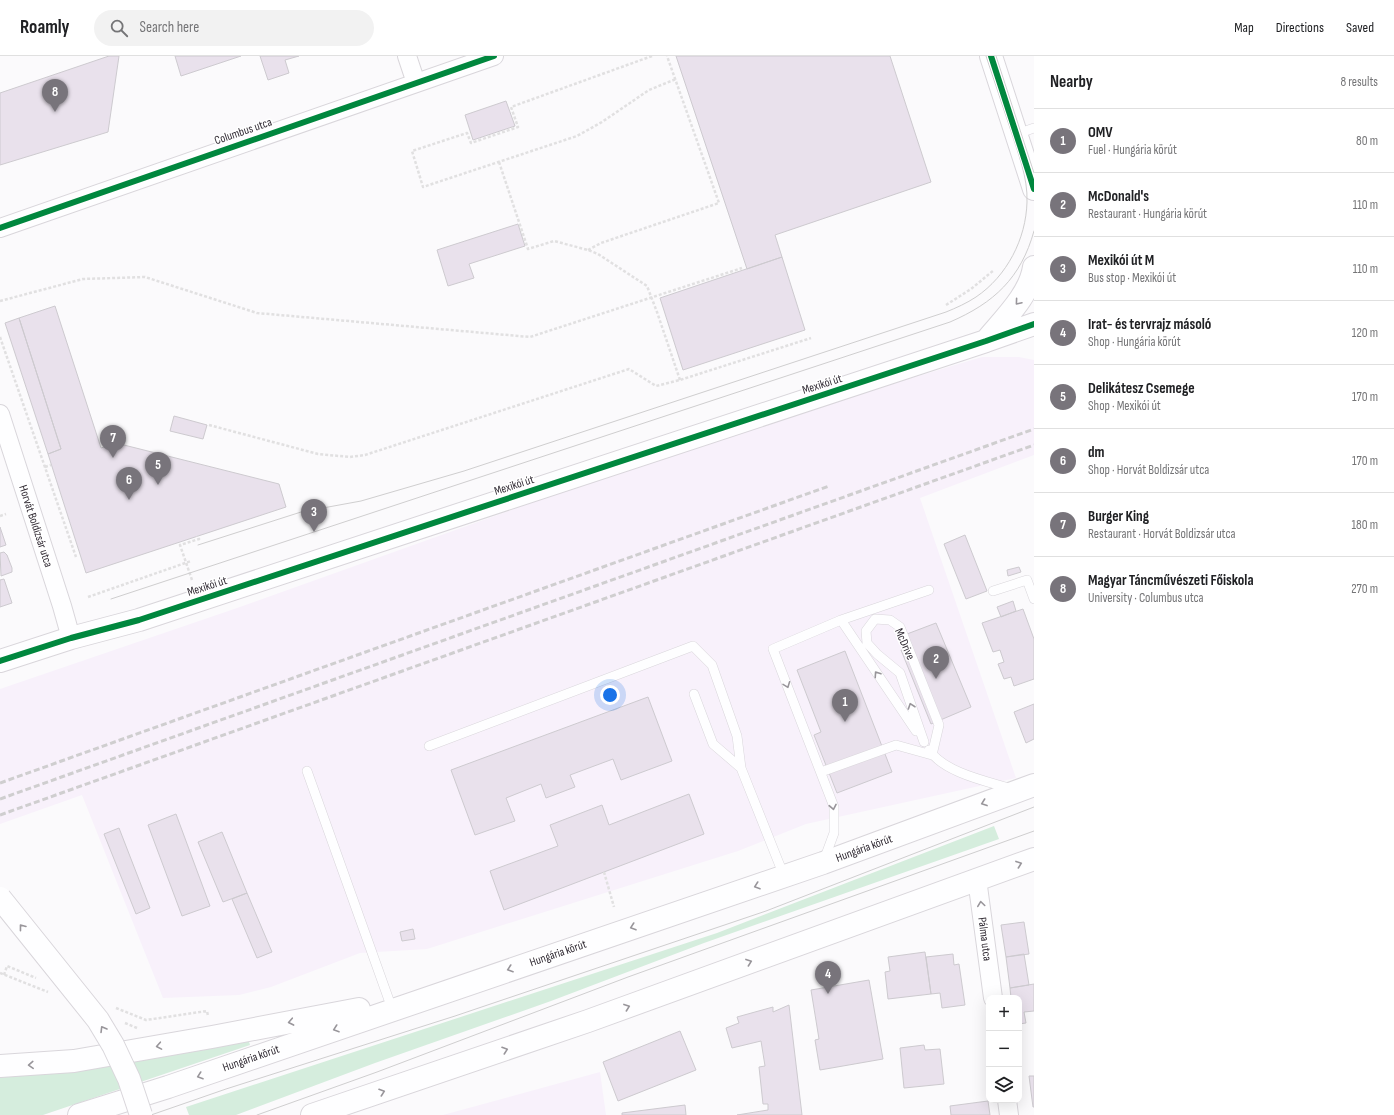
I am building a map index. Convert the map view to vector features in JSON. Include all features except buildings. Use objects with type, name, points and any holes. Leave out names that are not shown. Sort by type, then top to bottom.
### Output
[{"type":"main road","points":[[991,56],[1025,131],[1034,190]]},
{"type":"main road","points":[[986,341],[1026,292],[1034,267]]},
{"type":"main road","name":"Mexikói út","points":[[0,661],[71,638],[139,620],[1034,324]]},
{"type":"main road","name":"Hungária körút","points":[[79,1115],[168,1087],[823,863],[1027,788]]},
{"type":"main road","points":[[333,1111],[588,1021],[1034,859]]},
{"type":"main road","points":[[0,898],[40,950],[98,1020],[113,1045],[129,1079],[141,1115]]},
{"type":"main road","points":[[1,1066],[74,1061],[212,1037],[439,994]]},
{"type":"street","points":[[408,56],[416,83]]},
{"type":"street","name":"Columbus utca","points":[[0,228],[494,56]]},
{"type":"street","name":"Horvát Boldizsár utca","points":[[0,414],[71,638]]},
{"type":"street","name":"Pálma utca","points":[[978,879],[993,995]]},
{"type":"street","points":[[1007,1103],[1009,1115]]},
{"type":"lane","points":[[993,591],[1027,580],[1034,599]]},
{"type":"lane","points":[[823,863],[834,833],[834,807],[773,649],[841,620],[929,590]]},
{"type":"lane","name":"McDrive","points":[[924,742],[900,673],[877,654],[867,642],[866,631],[875,619],[890,620],[900,627],[939,725],[932,755]]},
{"type":"lane","points":[[841,620],[932,755]]},
{"type":"lane","points":[[429,746],[693,646],[712,665],[737,736],[741,768],[784,876]]},
{"type":"lane","points":[[694,694],[713,744],[741,768]]},
{"type":"lane","points":[[821,772],[896,745],[932,755],[953,770],[975,778],[1027,788]]},
{"type":"lane","points":[[307,771],[390,1003]]},
{"type":"path","points":[[652,56],[511,107],[518,127],[471,144],[467,133],[412,151],[423,187],[577,136],[602,122],[648,90],[676,79]]},
{"type":"path","points":[[588,250],[606,241],[718,203],[667,56]]},
{"type":"path","points":[[499,162],[528,249],[554,241],[588,250],[598,254],[647,286],[653,298],[680,380]]},
{"type":"path","points":[[0,301],[83,279],[145,277],[257,313],[530,337],[742,268]]},
{"type":"path","points":[[946,305],[972,289],[994,270]]},
{"type":"path","points":[[0,337],[76,557]]},
{"type":"path","points":[[209,425],[318,454],[350,457],[380,451],[629,370],[656,386],[680,380],[810,338]]},
{"type":"path","points":[[45,467],[51,466]]},
{"type":"path","points":[[0,516],[6,514]]},
{"type":"path","points":[[194,586],[180,545],[198,539],[197,536]]},
{"type":"path","points":[[88,596],[191,561]]},
{"type":"path","points":[[604,872],[614,907]]},
{"type":"path","points":[[0,973],[4,975]]},
{"type":"shaded area","points":[[982,357],[1019,357],[1034,360],[1034,455],[920,498],[1016,778],[806,824],[738,851],[427,949],[360,953],[271,987],[239,995],[163,998],[82,795],[0,824],[0,689],[240,607],[637,465],[811,408]]},
{"type":"shaded area","points":[[600,1072],[606,1115],[443,1115]]},
{"type":"green space","points":[[994,826],[999,839],[704,943],[551,1001],[375,1063],[236,1115],[189,1115],[186,1107],[717,933]]},
{"type":"green space","points":[[247,1035],[250,1045],[43,1115],[0,1115],[0,1074]]},
{"type":"tram line","points":[[198,545],[301,512],[361,501],[464,471],[946,312],[973,299],[997,278],[1013,256],[1023,230],[1027,202],[1026,184],[1022,166],[986,56]]},
{"type":"tram line","points":[[996,56],[1034,173]]},
{"type":"tram line","points":[[111,599],[950,322],[966,315],[980,306],[1004,287],[1022,262],[1034,231]]},
{"type":"tram line","points":[[151,1115],[226,1089],[455,1016],[766,911],[1034,807]]},
{"type":"tram line","points":[[257,1115],[377,1072],[628,977],[1034,831]]},
{"type":"railway","points":[[0,799],[1034,429]]},
{"type":"railway","points":[[0,815],[1034,445]]},
{"type":"railway","points":[[0,783],[829,486]]},
{"type":"cycle path","points":[[0,228],[494,56]]},
{"type":"cycle path","points":[[991,56],[1034,189]]},
{"type":"cycle path","points":[[0,661],[71,638],[139,620],[1034,324]]},
{"type":"place","name":"Magyar Táncművészeti Főiskola","points":[[55,112]]},
{"type":"place","name":"Burger King","points":[[113,458]]},
{"type":"place","name":"Delikátesz Csemege","points":[[158,485]]},
{"type":"place","name":"dm","points":[[129,500]]},
{"type":"place","name":"Mexikói út M","points":[[314,532]]},
{"type":"place","name":"McDonald's","points":[[936,679]]},
{"type":"place","name":"OMV","points":[[845,722]]},
{"type":"place","name":"Irat- és tervrajz másoló","points":[[828,994]]}]
